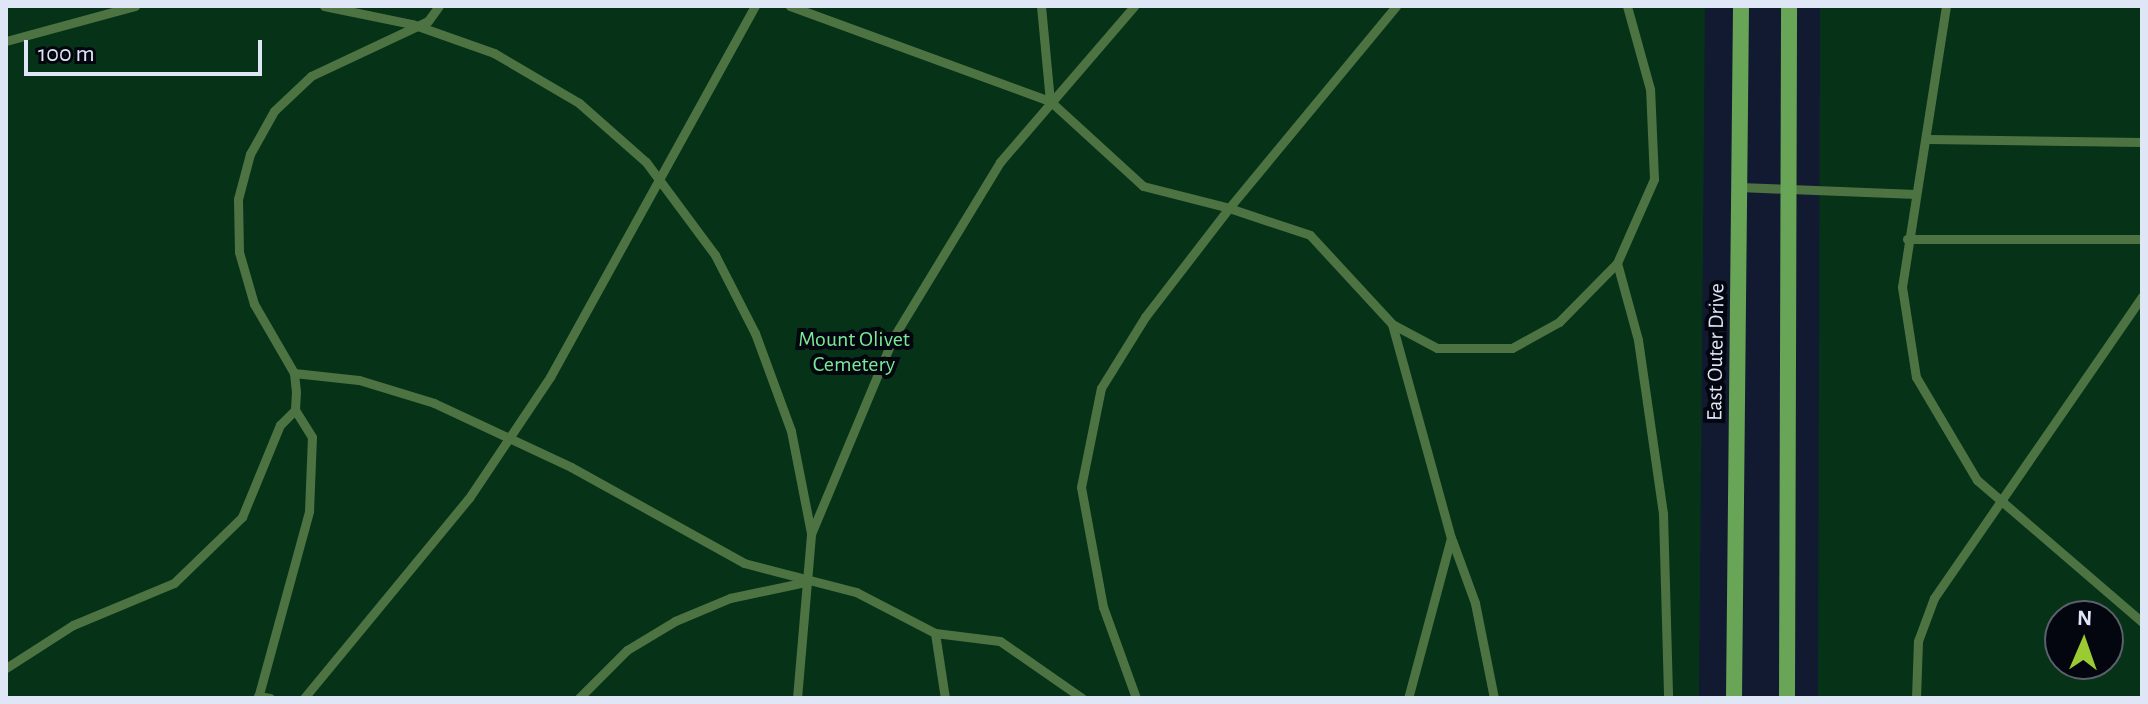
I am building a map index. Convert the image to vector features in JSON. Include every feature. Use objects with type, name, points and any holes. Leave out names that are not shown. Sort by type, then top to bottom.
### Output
[{"type":"main road","name":"East Outer Drive","points":[[1734,698],[1741,6]]},
{"type":"main road","points":[[1787,698],[1789,6]]},
{"type":"lane","points":[[6,41],[135,6]]},
{"type":"lane","points":[[324,6],[412,24],[494,53],[579,103],[664,182],[715,255],[761,346],[791,431],[811,534],[797,698]]},
{"type":"lane","points":[[270,698],[258,697],[309,511],[312,437],[295,410],[294,373],[254,304],[239,252],[238,199],[250,154],[274,111],[311,76],[412,24],[428,21],[439,6]]},
{"type":"lane","points":[[304,698],[451,521],[510,436],[664,182],[755,6]]},
{"type":"lane","points":[[790,6],[1050,101],[1143,186],[1229,208],[1310,235],[1392,324],[1437,348],[1512,348],[1559,322],[1617,263],[1646,204],[1656,151],[1644,56],[1627,6]]},
{"type":"lane","points":[[1041,6],[1050,101]]},
{"type":"lane","points":[[811,534],[918,290],[993,172],[1050,101],[1134,6]]},
{"type":"lane","points":[[1136,698],[1084,531],[1083,450],[1119,356],[1229,208],[1396,6]]},
{"type":"lane","points":[[1946,6],[1929,139],[1907,239],[1904,317],[1916,377],[1977,480],[2003,499],[2142,622]]},
{"type":"lane","points":[[1929,139],[2142,142]]},
{"type":"lane","points":[[1739,187],[1916,194]]},
{"type":"lane","points":[[1907,239],[2142,239]]},
{"type":"lane","points":[[1617,263],[1638,340],[1663,514],[1668,698]]},
{"type":"lane","points":[[1916,698],[1925,617],[2142,297]]},
{"type":"lane","points":[[1392,324],[1451,538],[1475,603],[1494,698]]},
{"type":"lane","points":[[294,373],[359,380],[510,436],[744,563],[856,592],[935,633],[1000,641],[1082,698]]},
{"type":"lane","points":[[6,668],[73,625],[153,595],[194,568],[242,517],[280,425],[295,410]]},
{"type":"lane","points":[[1408,698],[1451,538]]},
{"type":"lane","points":[[579,698],[627,650],[675,621],[730,598],[809,581]]},
{"type":"lane","points":[[935,633],[945,698]]},
{"type":"green space","name":"Mount Olivet Cemetery","points":[[6,6],[1705,6],[1699,698],[6,698]]},
{"type":"green space","points":[[1820,6],[2142,6],[2142,698],[1818,698]]}]
